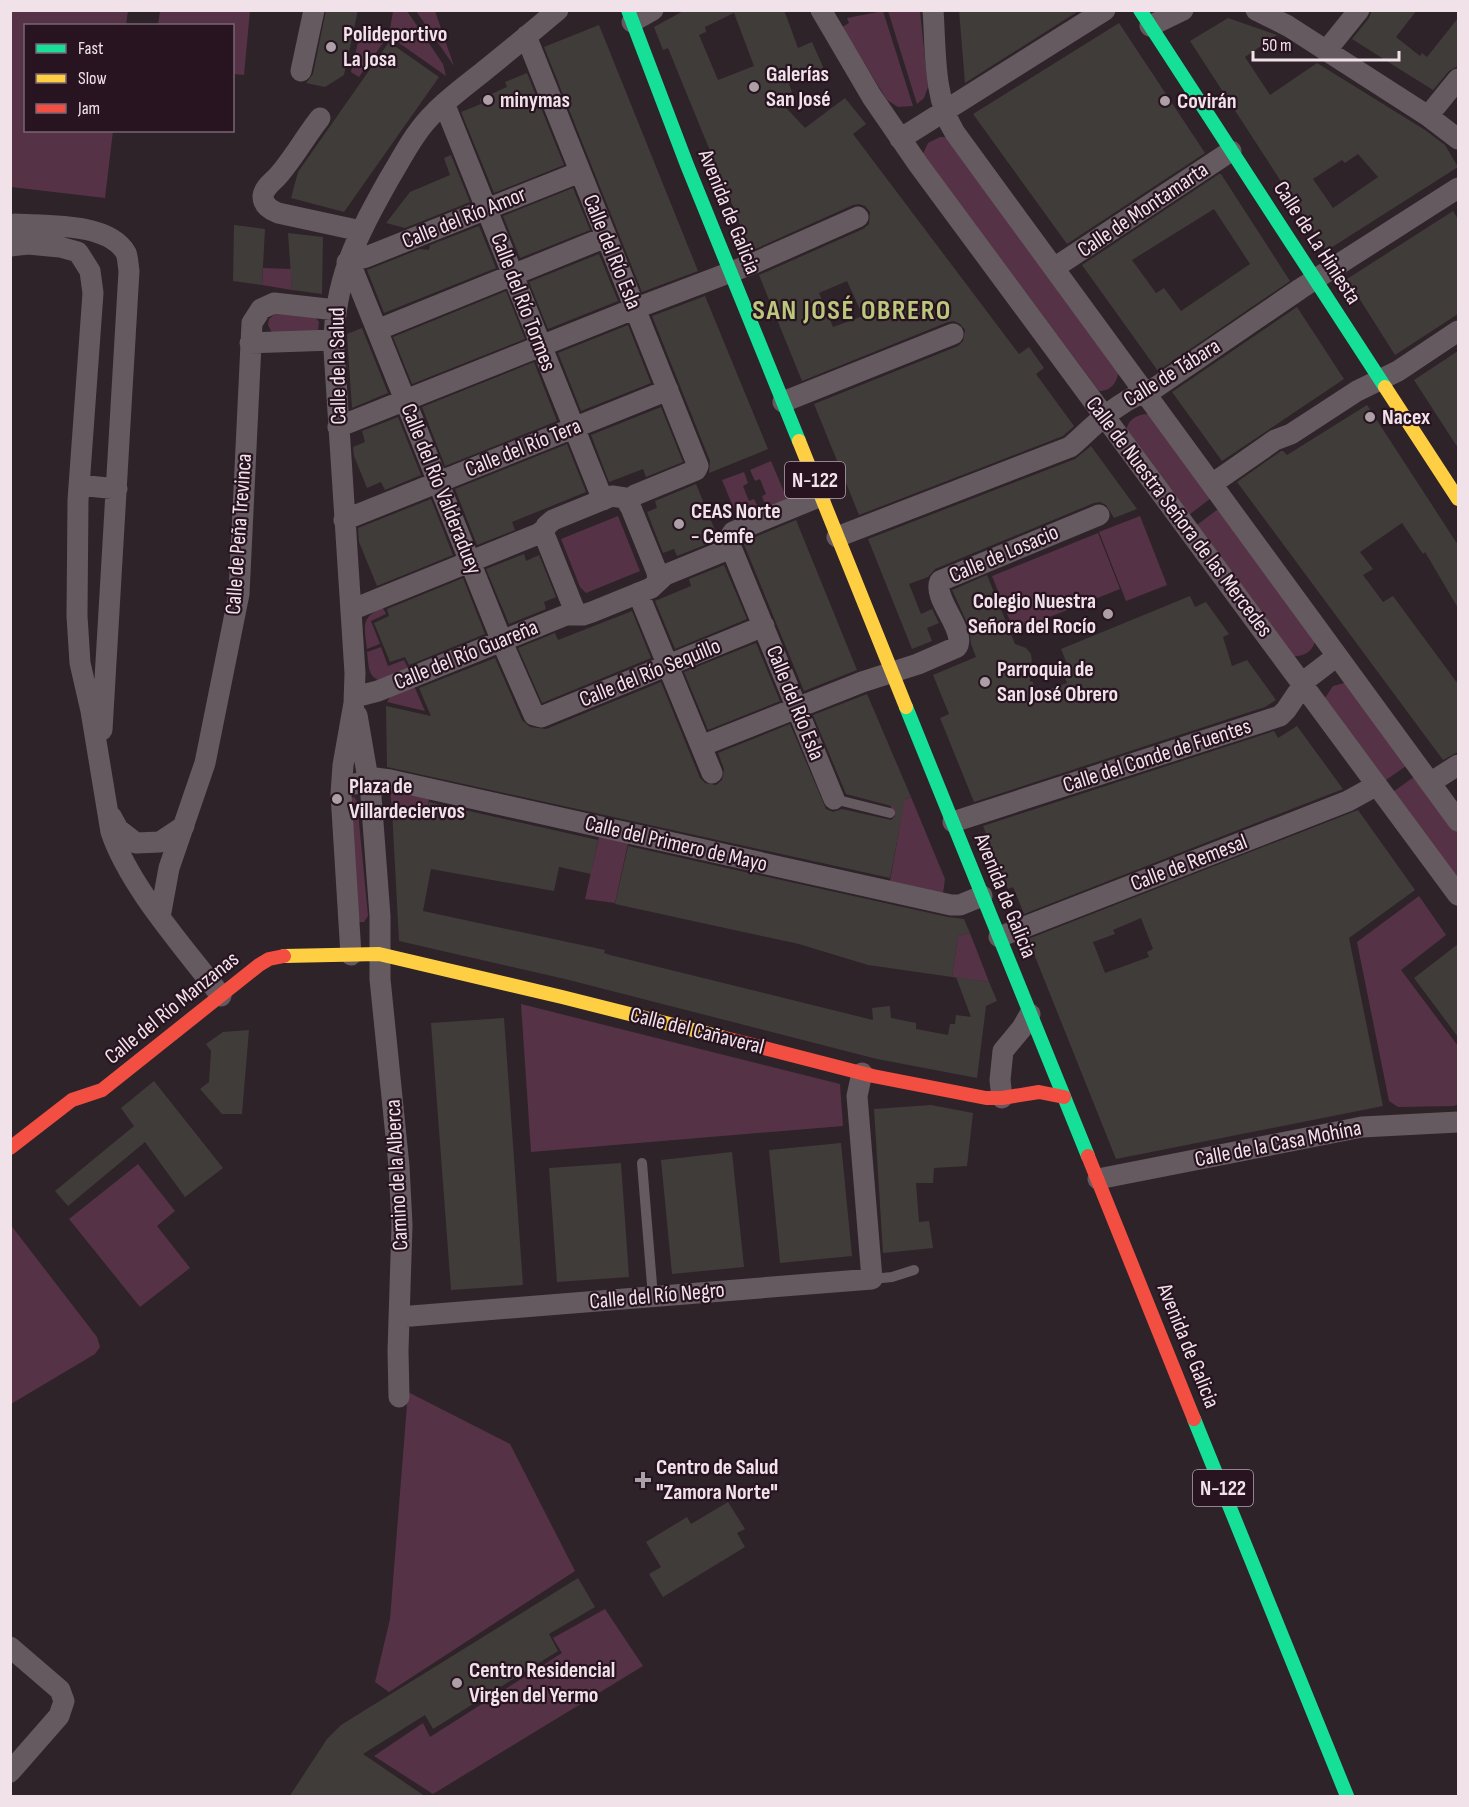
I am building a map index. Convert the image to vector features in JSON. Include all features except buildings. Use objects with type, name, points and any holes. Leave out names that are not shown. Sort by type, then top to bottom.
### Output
[{"type":"main road","name":"Avenida de Galicia","points":[[630,16],[837,537],[1347,1797]]},
{"type":"main road","name":"Calle de La Hiniesta","points":[[1145,18],[1458,499]]},
{"type":"main road","name":"Calle del Río Manzanas","points":[[10,1148],[72,1100],[102,1090],[259,965],[274,957],[379,954]]},
{"type":"main road","name":"Calle del Cañaveral","points":[[379,954],[562,997],[862,1073],[978,1096],[1009,1097],[1039,1092],[1064,1097]]},
{"type":"street","points":[[301,71],[314,10]]},
{"type":"street","name":"Calle de la Salud","points":[[355,697],[338,427],[334,324],[338,291],[347,262],[361,231],[411,142],[428,119],[444,103],[558,10]]},
{"type":"street","points":[[630,16],[653,10]]},
{"type":"street","name":"Calle de Nuestra Señora de las Mercedes","points":[[821,10],[872,97],[900,139],[1458,895]]},
{"type":"street","name":"Calle de Nuestra Señora de las Mercedes","points":[[933,10],[939,81],[945,112],[955,133],[1458,821]]},
{"type":"street","points":[[900,139],[1104,10]]},
{"type":"street","points":[[1145,18],[1183,10]]},
{"type":"street","points":[[1256,10],[1280,22],[1428,116],[1458,139]]},
{"type":"street","points":[[1326,51],[1359,10]]},
{"type":"street","name":"Calle del Río Esla","points":[[526,36],[697,468],[635,495],[628,501]]},
{"type":"street","points":[[1428,116],[1458,79]]},
{"type":"street","name":"Calle del Río Tormes","points":[[444,103],[603,500]]},
{"type":"street","points":[[320,118],[286,166],[266,189],[263,196],[265,203],[278,213],[361,231]]},
{"type":"street","name":"Calle de Montamarta","points":[[1054,268],[1231,151]]},
{"type":"street","name":"Calle del Río Amor","points":[[347,262],[366,257],[580,172]]},
{"type":"street","name":"Calle de Tábara","points":[[837,537],[1067,448],[1132,397],[1155,388],[1315,279],[1458,188]]},
{"type":"street","points":[[338,427],[752,264],[858,217]]},
{"type":"street","points":[[10,226],[43,235],[78,252],[90,271],[93,293],[79,485],[77,616],[80,663],[102,772],[111,832],[117,848],[160,916],[221,996]]},
{"type":"street","points":[[10,246],[28,244],[43,235],[73,228],[98,232],[114,239],[126,254],[129,271],[102,720],[102,772]]},
{"type":"street","points":[[250,343],[334,324],[342,316],[351,312],[360,312],[374,322],[513,275],[606,237]]},
{"type":"street","name":"Calle del Río Valderaduey","points":[[347,262],[354,273],[531,712],[535,716]]},
{"type":"street","name":"Calle de Peña Trevinca","points":[[160,916],[169,868],[206,763],[239,594],[250,343],[254,317],[261,309],[278,303],[334,324]]},
{"type":"street","points":[[1212,484],[1275,440],[1291,434],[1353,394],[1398,371],[1458,332]]},
{"type":"street","points":[[783,402],[952,334]]},
{"type":"street","name":"Calle del Río Tera","points":[[344,520],[668,390]]},
{"type":"street","points":[[79,485],[117,489]]},
{"type":"street","points":[[351,610],[538,534],[553,520],[619,496],[628,501],[657,572],[658,580]]},
{"type":"street","points":[[545,529],[545,537],[576,614],[585,614],[653,586],[665,575],[730,544],[729,536],[733,532],[821,496]]},
{"type":"street","name":"Calle de Losacio","points":[[892,672],[954,649],[959,644],[959,638],[939,590],[942,580],[1099,515]]},
{"type":"street","name":"Calle del Río Esla","points":[[730,544],[834,800]]},
{"type":"street","points":[[638,593],[712,773]]},
{"type":"street","name":"Calle del Río Guareña","points":[[355,697],[384,689],[566,615],[576,614]]},
{"type":"street","name":"Calle del Río Sequillo","points":[[535,716],[541,717],[764,626]]},
{"type":"street","name":"Calle del Conde de Fuentes","points":[[953,822],[1280,716],[1287,710],[1303,684],[1337,656]]},
{"type":"street","points":[[701,747],[892,672]]},
{"type":"street","points":[[355,697],[368,780],[380,920],[379,954]]},
{"type":"street","points":[[351,955],[341,794],[342,765],[355,697]]},
{"type":"street","points":[[1430,783],[1458,765]]},
{"type":"street","name":"Calle del Primero de Mayo","points":[[368,780],[378,778],[390,780],[951,905],[960,905],[982,896]]},
{"type":"street","points":[[341,794],[355,784],[368,780]]},
{"type":"street","name":"Calle de Remesal","points":[[999,937],[1348,801],[1377,785]]},
{"type":"street","points":[[108,810],[118,829],[136,843],[160,842],[184,826]]},
{"type":"street","name":"Camino de la Alberca","points":[[379,954],[400,1176],[402,1226],[399,1396]]},
{"type":"street","points":[[1030,1014],[1003,1051],[999,1080],[1009,1097],[1028,1087],[1046,1054]]},
{"type":"street","points":[[862,1073],[857,1096],[872,1279]]},
{"type":"street","name":"Calle de la Casa Mohína","points":[[1098,1179],[1362,1127],[1458,1122]]},
{"type":"street","name":"Calle del Río Negro","points":[[399,1317],[872,1279]]},
{"type":"street","points":[[10,1647],[60,1690],[64,1701],[59,1716],[10,1772]]},
{"type":"lane","points":[[834,800],[891,813]]},
{"type":"lane","points":[[642,1163],[653,1297]]},
{"type":"lane","name":"Calle del Río Negro","points":[[872,1279],[892,1277],[914,1270]]},
{"type":"shaded area","points":[[11,10],[128,11],[126,24],[24,24],[24,132],[113,132],[105,198],[11,187]]},
{"type":"shaded area","points":[[160,11],[250,11],[244,75],[234,74],[234,24],[158,24]]},
{"type":"shaded area","points":[[393,11],[407,11],[443,64],[446,76],[389,36]]},
{"type":"shaded area","points":[[416,11],[435,11],[454,66]]},
{"type":"shaded area","points":[[883,11],[913,106],[898,107],[887,100],[842,27],[849,23],[847,18]]},
{"type":"shaded area","points":[[888,11],[920,11],[928,87],[924,98],[917,104]]},
{"type":"shaded area","points":[[362,25],[383,34],[385,40],[359,77],[351,72]]},
{"type":"shaded area","points":[[945,137],[1119,370],[1111,388],[1099,391],[923,154],[928,143]]},
{"type":"shaded area","points":[[263,268],[291,269],[292,290],[262,285]]},
{"type":"shaded area","points":[[277,312],[316,318],[319,322],[318,331],[272,333],[268,325],[269,319]]},
{"type":"shaded area","points":[[1145,414],[1151,415],[1215,495],[1185,518],[1126,431],[1132,419]]},
{"type":"shaded area","points":[[771,461],[787,499],[766,507],[762,496],[766,494],[760,479],[755,481],[750,470]]},
{"type":"shaded area","points":[[744,472],[748,483],[743,486],[749,501],[754,499],[759,510],[738,519],[722,480]]},
{"type":"shaded area","points":[[1222,506],[1315,642],[1306,654],[1291,656],[1193,528]]},
{"type":"shaded area","points":[[618,516],[640,571],[586,593],[580,587],[561,539]]},
{"type":"shaded area","points":[[1140,516],[1167,585],[1126,601],[1099,532]]},
{"type":"shaded area","points":[[1098,533],[1120,589],[1014,631],[992,576]]},
{"type":"shaded area","points":[[383,608],[386,614],[371,621],[380,644],[367,649],[365,624],[370,615]]},
{"type":"shaded area","points":[[381,647],[388,666],[404,660],[409,670],[382,681],[374,677],[371,674],[367,652]]},
{"type":"shaded area","points":[[1348,684],[1406,766],[1386,780],[1325,698],[1333,686]]},
{"type":"shaded area","points":[[414,686],[425,711],[387,702],[390,697]]},
{"type":"shaded area","points":[[1418,774],[1458,829],[1458,887],[1390,794]]},
{"type":"shaded area","points":[[390,790],[429,799],[427,813],[392,810]]},
{"type":"shaded area","points":[[354,797],[357,801],[368,916],[364,922],[358,922],[351,798]]},
{"type":"shaded area","points":[[911,797],[945,879],[943,893],[890,881],[901,819],[896,818],[890,805]]},
{"type":"shaded area","points":[[599,837],[628,843],[615,903],[585,899]]},
{"type":"shaded area","points":[[1419,896],[1446,935],[1401,970],[1458,1046],[1458,1104],[1454,1106],[1398,1107],[1389,1101],[1357,942]]},
{"type":"shaded area","points":[[970,933],[989,982],[952,977],[958,936]]},
{"type":"shaded area","points":[[521,1004],[840,1084],[843,1126],[531,1152]]},
{"type":"shaded area","points":[[138,1164],[175,1211],[157,1226],[190,1268],[140,1307],[69,1219]]},
{"type":"shaded area","points":[[10,1224],[97,1337],[100,1347],[95,1354],[11,1404]]},
{"type":"shaded area","points":[[408,1392],[510,1444],[575,1571],[389,1692],[375,1682],[390,1619]]},
{"type":"shaded area","points":[[605,1609],[643,1666],[433,1794],[374,1756],[423,1723],[430,1737],[562,1653],[553,1638]]},
{"type":"traffic: fast","points":[[628,10],[687,165],[799,441]]},
{"type":"traffic: fast","points":[[1140,10],[1385,387]]},
{"type":"traffic: fast","points":[[906,707],[1088,1156]]},
{"type":"traffic: fast","points":[[1194,1419],[1347,1796]]},
{"type":"traffic: slow","points":[[1385,387],[1458,499]]},
{"type":"traffic: slow","points":[[799,441],[906,707]]},
{"type":"traffic: slow","points":[[284,956],[379,954],[725,1038]]},
{"type":"traffic: jam","points":[[10,1148],[72,1100],[102,1090],[259,965],[269,959],[284,956]]},
{"type":"traffic: jam","points":[[725,1038],[873,1076],[986,1098],[1039,1092],[1064,1097]]},
{"type":"traffic: jam","points":[[1088,1156],[1194,1419]]},
{"type":"place","name":"Polideportivo La Josa","points":[[331,47]]},
{"type":"place","name":"Galerías San José","points":[[754,87]]},
{"type":"place","name":"minymas","points":[[488,100]]},
{"type":"place","name":"Covirán","points":[[1165,101]]},
{"type":"place","name":"Nacex","points":[[1370,417]]},
{"type":"place","name":"CEAS Norte - Cemfe","points":[[679,524]]},
{"type":"place","name":"Colegio Nuestra Señora del Rocío","points":[[1108,614]]},
{"type":"place","name":"Parroquia de San José Obrero","points":[[985,682]]},
{"type":"place","name":"Plaza de Villardeciervos","points":[[337,799]]},
{"type":"place","name":"Centro de Salud \"Zamora Norte\"","points":[[643,1480]]},
{"type":"place","name":"Centro Residencial Virgen del Yermo","points":[[457,1683]]},
{"type":"district","name":"SAN JOSÉ OBRERO","points":[[852,310]]}]
